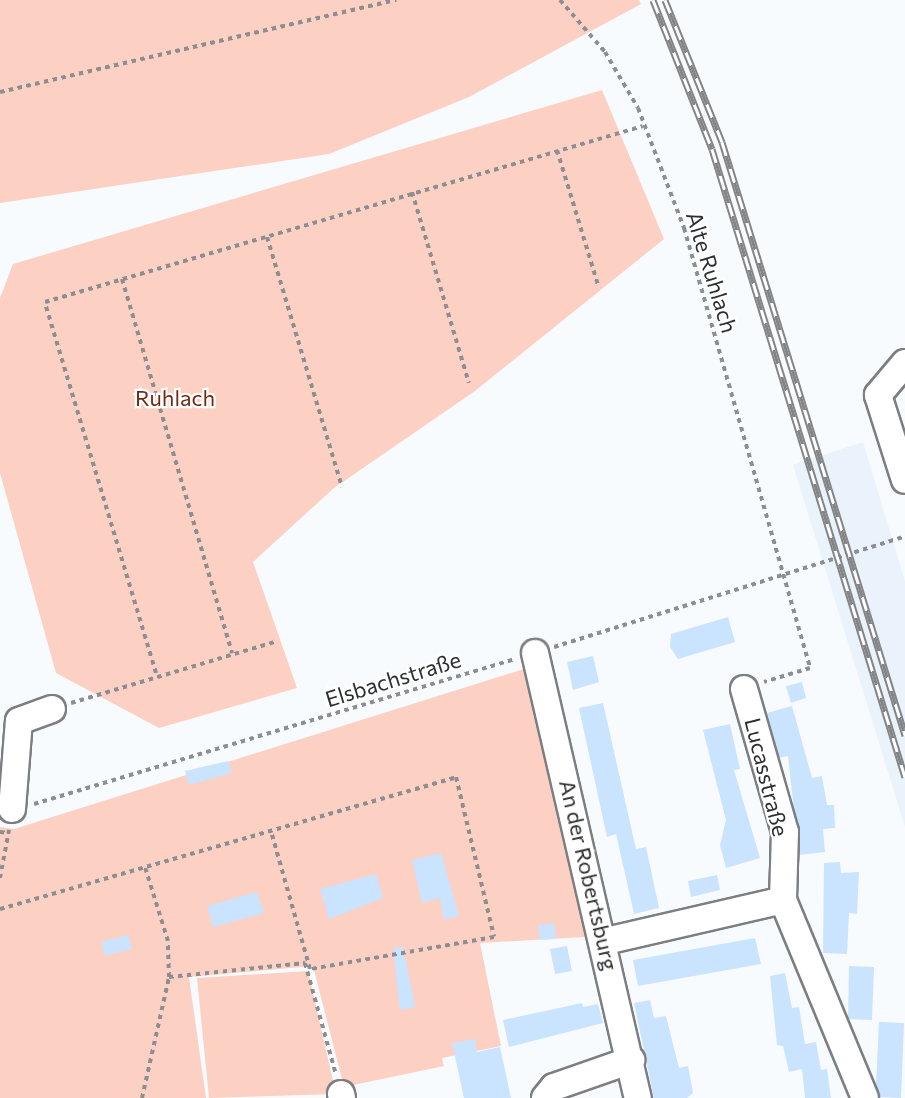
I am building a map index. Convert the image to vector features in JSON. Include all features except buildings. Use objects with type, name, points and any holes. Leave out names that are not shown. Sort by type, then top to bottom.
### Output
[{"type":"street","points":[[905,363],[878,395],[894,406],[905,480]]},
{"type":"street","name":"An der Robertsburg","points":[[536,653],[606,941],[638,1098]]},
{"type":"street","name":"Lucasstraße","points":[[744,689],[785,832],[783,900],[865,1098]]},
{"type":"street","points":[[10,821],[18,721],[52,709]]},
{"type":"street","points":[[606,941],[783,900]]},
{"type":"street","points":[[549,1092],[631,1060]]},
{"type":"path","points":[[0,92],[396,0]]},
{"type":"path","name":"Alte Ruhlach","points":[[560,0],[605,52],[643,126],[684,228],[810,668],[744,689]]},
{"type":"path","points":[[156,673],[45,302],[412,192],[643,126]]},
{"type":"path","points":[[557,150],[599,288]]},
{"type":"path","points":[[412,192],[469,383]]},
{"type":"path","points":[[267,237],[342,487]]},
{"type":"path","points":[[122,279],[232,653]]},
{"type":"path","name":"Elsbachstraße","points":[[10,821],[905,536]]},
{"type":"path","points":[[52,709],[156,673],[274,642]]},
{"type":"path","points":[[0,909],[456,777],[494,937],[310,969]]},
{"type":"path","points":[[0,832],[10,821]]},
{"type":"path","points":[[0,878],[10,821]]},
{"type":"path","points":[[271,831],[310,969],[341,1096]]},
{"type":"path","points":[[142,1098],[169,977],[168,941],[145,867]]},
{"type":"path","points":[[169,977],[305,963],[310,969]]},
{"type":"shaded area","points":[[863,442],[905,581],[905,827],[793,465]]},
{"type":"green space","points":[[0,0],[639,0],[641,4],[469,97],[329,154],[0,203]]},
{"type":"green space","name":"Ruhlach","points":[[602,90],[664,239],[475,391],[334,488],[253,562],[297,688],[159,728],[56,673],[0,473],[0,298],[13,264]]},
{"type":"green space","points":[[527,668],[585,937],[480,943],[501,1046],[442,1058],[444,1066],[344,1087],[313,966],[189,977],[206,1098],[0,1098],[0,827],[14,829]]},
{"type":"green space","points":[[308,971],[336,1094],[209,1098],[197,978]]},
{"type":"railway","points":[[653,0],[712,149],[905,777]]},
{"type":"railway","points":[[665,0],[722,142],[905,735]]}]
